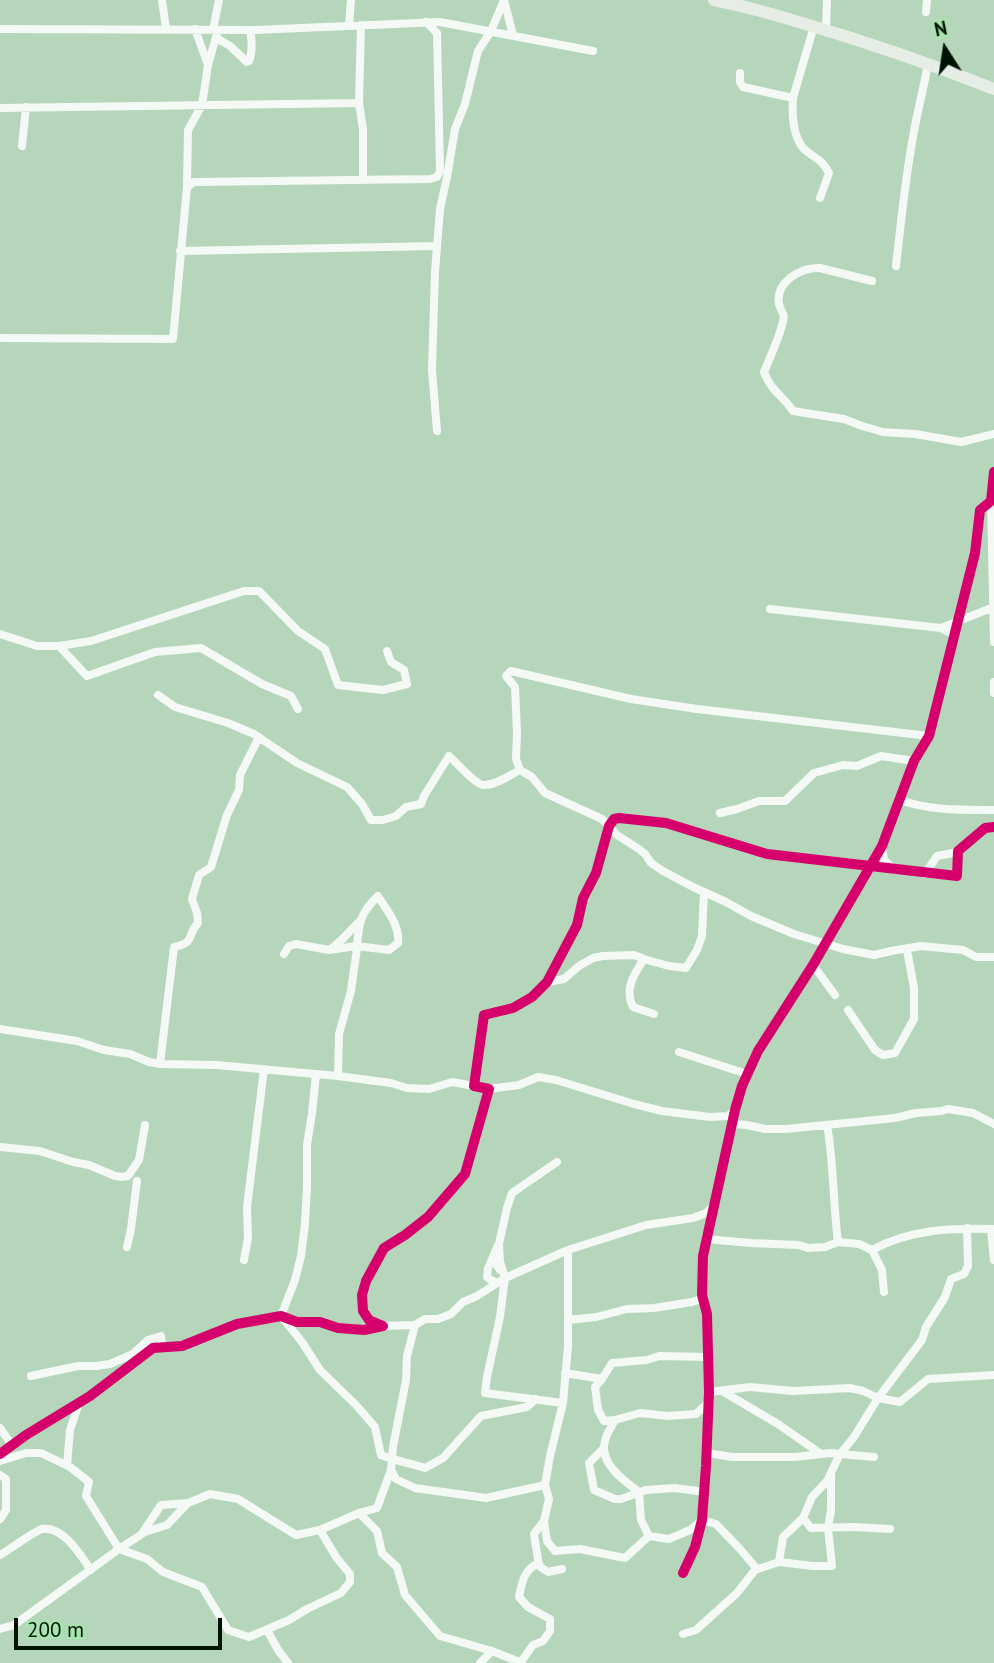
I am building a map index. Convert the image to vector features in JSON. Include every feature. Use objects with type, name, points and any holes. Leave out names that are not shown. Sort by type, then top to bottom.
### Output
[{"type":"street","points":[[162,0],[166,29]]},
{"type":"street","points":[[0,338],[173,339],[187,187],[188,130],[202,105],[216,33],[219,0]]},
{"type":"street","points":[[349,26],[351,0]]},
{"type":"street","points":[[437,431],[432,370],[440,209],[455,129],[465,104],[478,51],[491,31],[504,0]]},
{"type":"street","points":[[504,0],[513,35]]},
{"type":"street","points":[[714,0],[742,3],[928,63],[994,89]]},
{"type":"street","points":[[820,198],[829,173],[824,163],[800,143],[792,111],[793,98],[820,28],[827,0]]},
{"type":"street","points":[[926,12],[927,0]]},
{"type":"street","points":[[187,187],[194,183],[437,177],[440,171],[437,33],[426,22]]},
{"type":"street","points":[[0,29],[195,29],[216,33],[440,22],[593,51]]},
{"type":"street","points":[[361,25],[359,103],[363,129],[363,180]]},
{"type":"street","points":[[195,29],[208,65]]},
{"type":"street","points":[[216,33],[247,62],[251,56],[250,30]]},
{"type":"street","points":[[896,266],[905,185],[928,63]]},
{"type":"street","points":[[740,73],[743,87],[793,98]]},
{"type":"street","points":[[0,108],[359,103]]},
{"type":"street","points":[[22,146],[26,107]]},
{"type":"street","points":[[180,251],[437,246]]},
{"type":"street","points":[[872,281],[811,268],[800,271],[783,286],[779,295],[779,304],[784,314],[782,327],[764,373],[774,391],[785,399],[793,411],[844,419],[883,432],[961,442],[994,435]]},
{"type":"street","points":[[994,472],[991,501],[994,642]]},
{"type":"street","points":[[683,1573],[695,1547],[705,1492],[709,1397],[707,1314],[702,1295],[703,1256],[735,1110],[758,1051],[813,965],[882,846],[914,761],[929,736],[975,553],[980,510],[991,501]]},
{"type":"street","points":[[0,634],[37,646],[91,641],[244,591],[259,591],[298,631],[325,649],[338,685],[383,690],[407,684],[404,670],[391,662],[387,651]]},
{"type":"street","points":[[941,628],[993,607]]},
{"type":"street","points":[[770,609],[941,628],[954,635]]},
{"type":"street","points":[[59,646],[88,676],[155,652],[201,648],[262,684],[291,696],[298,709]]},
{"type":"street","points":[[929,736],[697,709],[631,699],[511,671],[506,676],[515,687],[516,759],[520,770],[532,777],[545,793],[602,819],[617,835],[645,854],[651,863],[663,872],[773,926],[843,949],[874,955],[921,946],[963,950],[976,957],[994,957]]},
{"type":"street","points":[[994,682],[994,693]]},
{"type":"street","points":[[158,695],[175,707],[229,723],[259,737],[297,763],[347,787],[362,804],[371,820],[396,817],[406,807],[421,804],[449,756],[475,781],[484,785],[500,781],[520,770]]},
{"type":"street","points":[[160,1064],[174,947],[185,945],[198,923],[192,899],[200,875],[211,867],[227,815],[239,790],[240,775],[259,737]]},
{"type":"street","points":[[720,813],[737,810],[759,801],[785,801],[814,773],[843,765],[857,766],[881,756],[914,761]]},
{"type":"street","points":[[900,800],[943,810],[994,810]]},
{"type":"street","points":[[474,1086],[484,1015],[513,1008],[532,997],[547,982],[577,925],[583,898],[596,873],[609,826],[614,819],[652,821],[767,854],[925,874],[957,876],[958,852]]},
{"type":"street","points":[[925,874],[937,856],[958,852],[985,828],[994,827]]},
{"type":"street","points":[[882,846],[884,860],[895,870]]},
{"type":"street","points":[[547,982],[564,979],[579,966],[598,956],[634,955],[669,966],[686,968],[702,936],[704,892]]},
{"type":"street","points":[[284,954],[289,946],[296,944],[329,950],[357,946],[389,950],[398,943],[399,933],[378,896],[339,945],[329,950]]},
{"type":"street","points":[[338,1076],[339,1034],[351,991],[359,922]]},
{"type":"street","points":[[848,1010],[875,1051],[883,1055],[895,1052],[914,1019],[914,988],[907,950]]},
{"type":"street","points":[[644,959],[629,987],[628,999],[632,1007],[654,1014]]},
{"type":"street","points":[[813,965],[835,995]]},
{"type":"street","points":[[0,1029],[77,1041],[160,1064],[264,1069],[429,1089],[452,1082],[489,1089],[519,1085],[538,1077],[662,1111],[710,1117],[728,1116],[735,1110]]},
{"type":"street","points":[[679,1052],[747,1074]]},
{"type":"street","points":[[244,1260],[248,1238],[247,1208],[264,1069]]},
{"type":"street","points":[[281,1316],[301,1256],[307,1188],[307,1145],[316,1075]]},
{"type":"street","points":[[383,1326],[369,1320],[363,1311],[362,1295],[366,1281],[384,1248],[428,1217],[465,1174],[489,1089]]},
{"type":"street","points":[[733,1124],[775,1129],[895,1118],[948,1109],[973,1113],[994,1124]]},
{"type":"street","points":[[125,1176],[139,1160],[145,1125]]},
{"type":"street","points":[[827,1125],[832,1155],[838,1242]]},
{"type":"street","points":[[0,1147],[40,1152],[137,1181]]},
{"type":"street","points":[[501,1281],[487,1277],[488,1268],[499,1244],[512,1193],[557,1162]]},
{"type":"street","points":[[127,1247],[137,1164]]},
{"type":"street","points":[[0,1454],[79,1403],[153,1348],[182,1346],[237,1324],[281,1316],[297,1322],[320,1322],[338,1328],[364,1330],[383,1326],[415,1325],[425,1319],[438,1319],[451,1314],[463,1302],[501,1281],[568,1250],[646,1225],[693,1218],[706,1213],[713,1206]]},
{"type":"street","points":[[779,1562],[783,1537],[803,1518],[813,1497],[827,1481],[840,1454],[922,1340],[926,1327],[945,1297],[951,1279],[964,1274],[968,1266],[967,1228]]},
{"type":"street","points":[[872,1250],[902,1236],[940,1230],[992,1229],[994,1258]]},
{"type":"street","points":[[708,1238],[808,1248],[825,1247],[838,1242],[859,1244],[872,1250],[882,1270],[884,1293]]},
{"type":"street","points":[[499,1244],[500,1317],[486,1377],[485,1393],[562,1403]]},
{"type":"street","points":[[568,1250],[565,1373],[562,1403],[545,1485],[549,1499],[544,1521],[547,1541],[555,1551],[580,1549],[625,1559],[649,1536]]},
{"type":"street","points":[[492,1259],[501,1281]]},
{"type":"street","points":[[568,1320],[698,1300],[702,1295]]},
{"type":"street","points":[[281,1316],[320,1370],[375,1427],[381,1455],[392,1460],[425,1468],[443,1458],[481,1416],[527,1407],[536,1399]]},
{"type":"street","points":[[141,1534],[161,1506],[188,1503],[210,1494],[238,1499],[296,1535],[335,1525],[359,1513],[377,1508],[391,1470],[406,1380],[407,1356],[415,1325]]},
{"type":"street","points":[[31,1376],[78,1366],[110,1364],[133,1354],[148,1340],[161,1336],[162,1347]]},
{"type":"street","points":[[708,1357],[659,1356],[647,1360],[612,1363],[595,1387],[598,1409],[604,1421],[640,1412],[668,1416],[696,1414],[709,1397],[722,1391],[750,1387],[793,1391],[850,1388],[900,1402],[928,1379],[994,1375]]},
{"type":"street","points":[[565,1373],[602,1379]]},
{"type":"street","points":[[722,1391],[778,1424],[821,1454]]},
{"type":"street","points":[[67,1465],[70,1430],[79,1403]]},
{"type":"street","points":[[615,1420],[605,1441],[604,1452],[609,1465],[620,1478],[639,1492],[641,1520],[649,1536]]},
{"type":"street","points":[[0,1428],[12,1446]]},
{"type":"street","points":[[604,1448],[589,1463],[594,1490],[607,1497],[621,1499],[639,1492],[669,1488],[705,1492]]},
{"type":"street","points":[[0,1461],[26,1453],[41,1453],[67,1465],[89,1482],[86,1496],[119,1549],[147,1559],[163,1572],[202,1587],[228,1630],[248,1637],[341,1593],[350,1582],[350,1574],[320,1530]]},
{"type":"street","points":[[707,1453],[732,1457],[795,1458],[821,1454],[874,1457]]},
{"type":"street","points":[[391,1470],[396,1479],[415,1488],[486,1498],[545,1485]]},
{"type":"street","points":[[683,1634],[696,1630],[737,1593],[757,1569],[779,1562],[832,1566],[828,1528],[831,1474]]},
{"type":"street","points":[[0,1475],[6,1479],[5,1510],[0,1519]]},
{"type":"street","points":[[0,1629],[14,1625],[145,1531],[167,1525],[188,1503]]},
{"type":"street","points":[[359,1513],[377,1531],[382,1553],[397,1567],[405,1595],[440,1636],[522,1663],[533,1645],[543,1642],[550,1630],[550,1619],[528,1607],[519,1597],[522,1578],[531,1566],[538,1563]]},
{"type":"street","points":[[803,1518],[811,1528],[890,1529]]},
{"type":"street","points":[[649,1536],[669,1539],[690,1530],[702,1520]]},
{"type":"street","points":[[702,1520],[716,1524],[757,1569]]},
{"type":"street","points":[[544,1521],[534,1534],[539,1566],[548,1572],[562,1569]]},
{"type":"street","points":[[0,1555],[41,1528],[54,1530],[68,1539],[91,1570]]},
{"type":"street","points":[[267,1630],[288,1663]]},
{"type":"street","points":[[480,1663],[492,1651]]},
{"type":"cycle path","points":[[683,1573],[695,1547],[702,1520],[706,1466],[709,1392],[707,1314],[702,1295],[703,1256],[735,1110],[742,1086],[758,1051],[813,965],[882,846],[914,761],[929,736],[975,553],[980,510],[991,501],[994,472]]},
{"type":"cycle path","points":[[0,1454],[90,1396],[153,1348],[182,1346],[237,1324],[281,1316],[297,1322],[320,1322],[338,1328],[364,1330],[383,1326],[369,1320],[363,1311],[362,1295],[366,1281],[384,1248],[428,1217],[465,1174],[489,1089],[474,1086],[484,1015],[513,1008],[532,997],[547,982],[577,925],[583,898],[596,873],[609,826],[614,819],[666,823],[767,854],[957,876],[958,851],[985,828],[994,827]]}]
